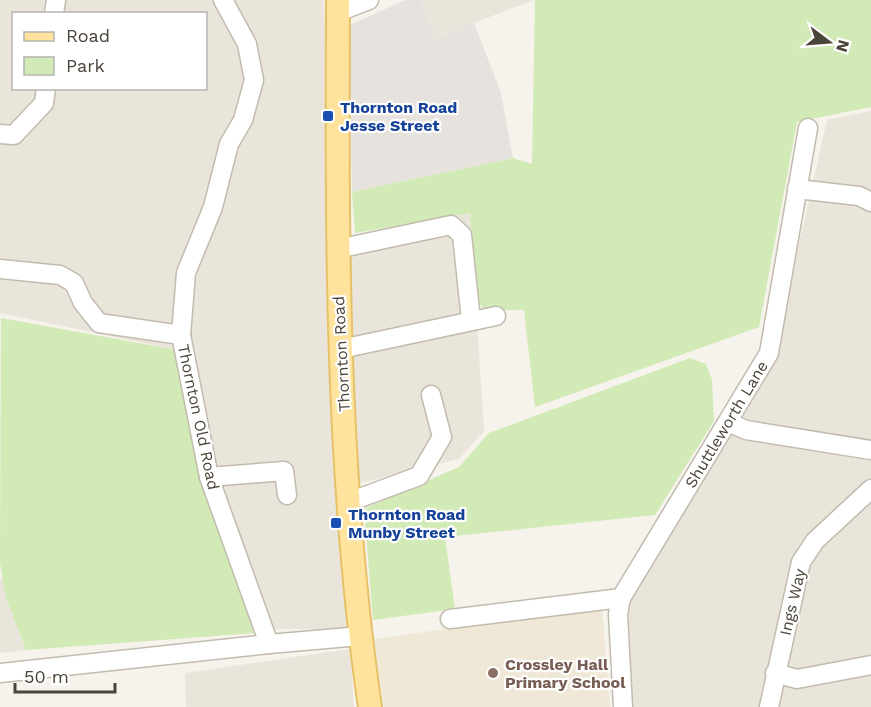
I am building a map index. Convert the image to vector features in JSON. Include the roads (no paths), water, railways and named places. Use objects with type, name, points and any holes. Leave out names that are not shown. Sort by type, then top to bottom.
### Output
[{"type":"main road","name":"Thornton Road","points":[[338,6],[337,249],[341,349],[349,502],[360,636],[370,707]]},
{"type":"street","name":"Thornton Old Road","points":[[223,0],[247,44],[254,80],[243,120],[229,144],[213,207],[186,273],[181,335],[209,477],[269,644]]},
{"type":"street","points":[[338,6],[369,0]]},
{"type":"street","points":[[0,134],[14,135],[44,103],[46,90]]},
{"type":"street","name":"Shuttleworth Lane","points":[[623,707],[618,614],[621,598],[769,352],[808,128]]},
{"type":"street","points":[[797,189],[859,196],[871,202]]},
{"type":"street","points":[[337,249],[451,225],[462,235],[471,320]]},
{"type":"street","points":[[0,269],[60,275],[74,283],[83,303],[99,323],[181,335]]},
{"type":"street","points":[[341,349],[496,316]]},
{"type":"street","points":[[349,502],[419,476],[442,437],[431,395]]},
{"type":"street","points":[[728,422],[746,430],[871,450]]},
{"type":"street","points":[[209,477],[284,471],[287,495]]},
{"type":"street","name":"Ings Way","points":[[769,707],[801,562],[814,540],[871,489]]},
{"type":"street","points":[[450,620],[621,598]]},
{"type":"street","points":[[0,673],[360,636]]},
{"type":"street","points":[[776,674],[797,679],[871,665]]},
{"type":"place","name":"Thornton Road Jesse Street","points":[[328,116]]},
{"type":"place","name":"Thornton Road Munby Street","points":[[336,523]]},
{"type":"place","name":"Crossley Hall Primary School","points":[[493,673]]}]
